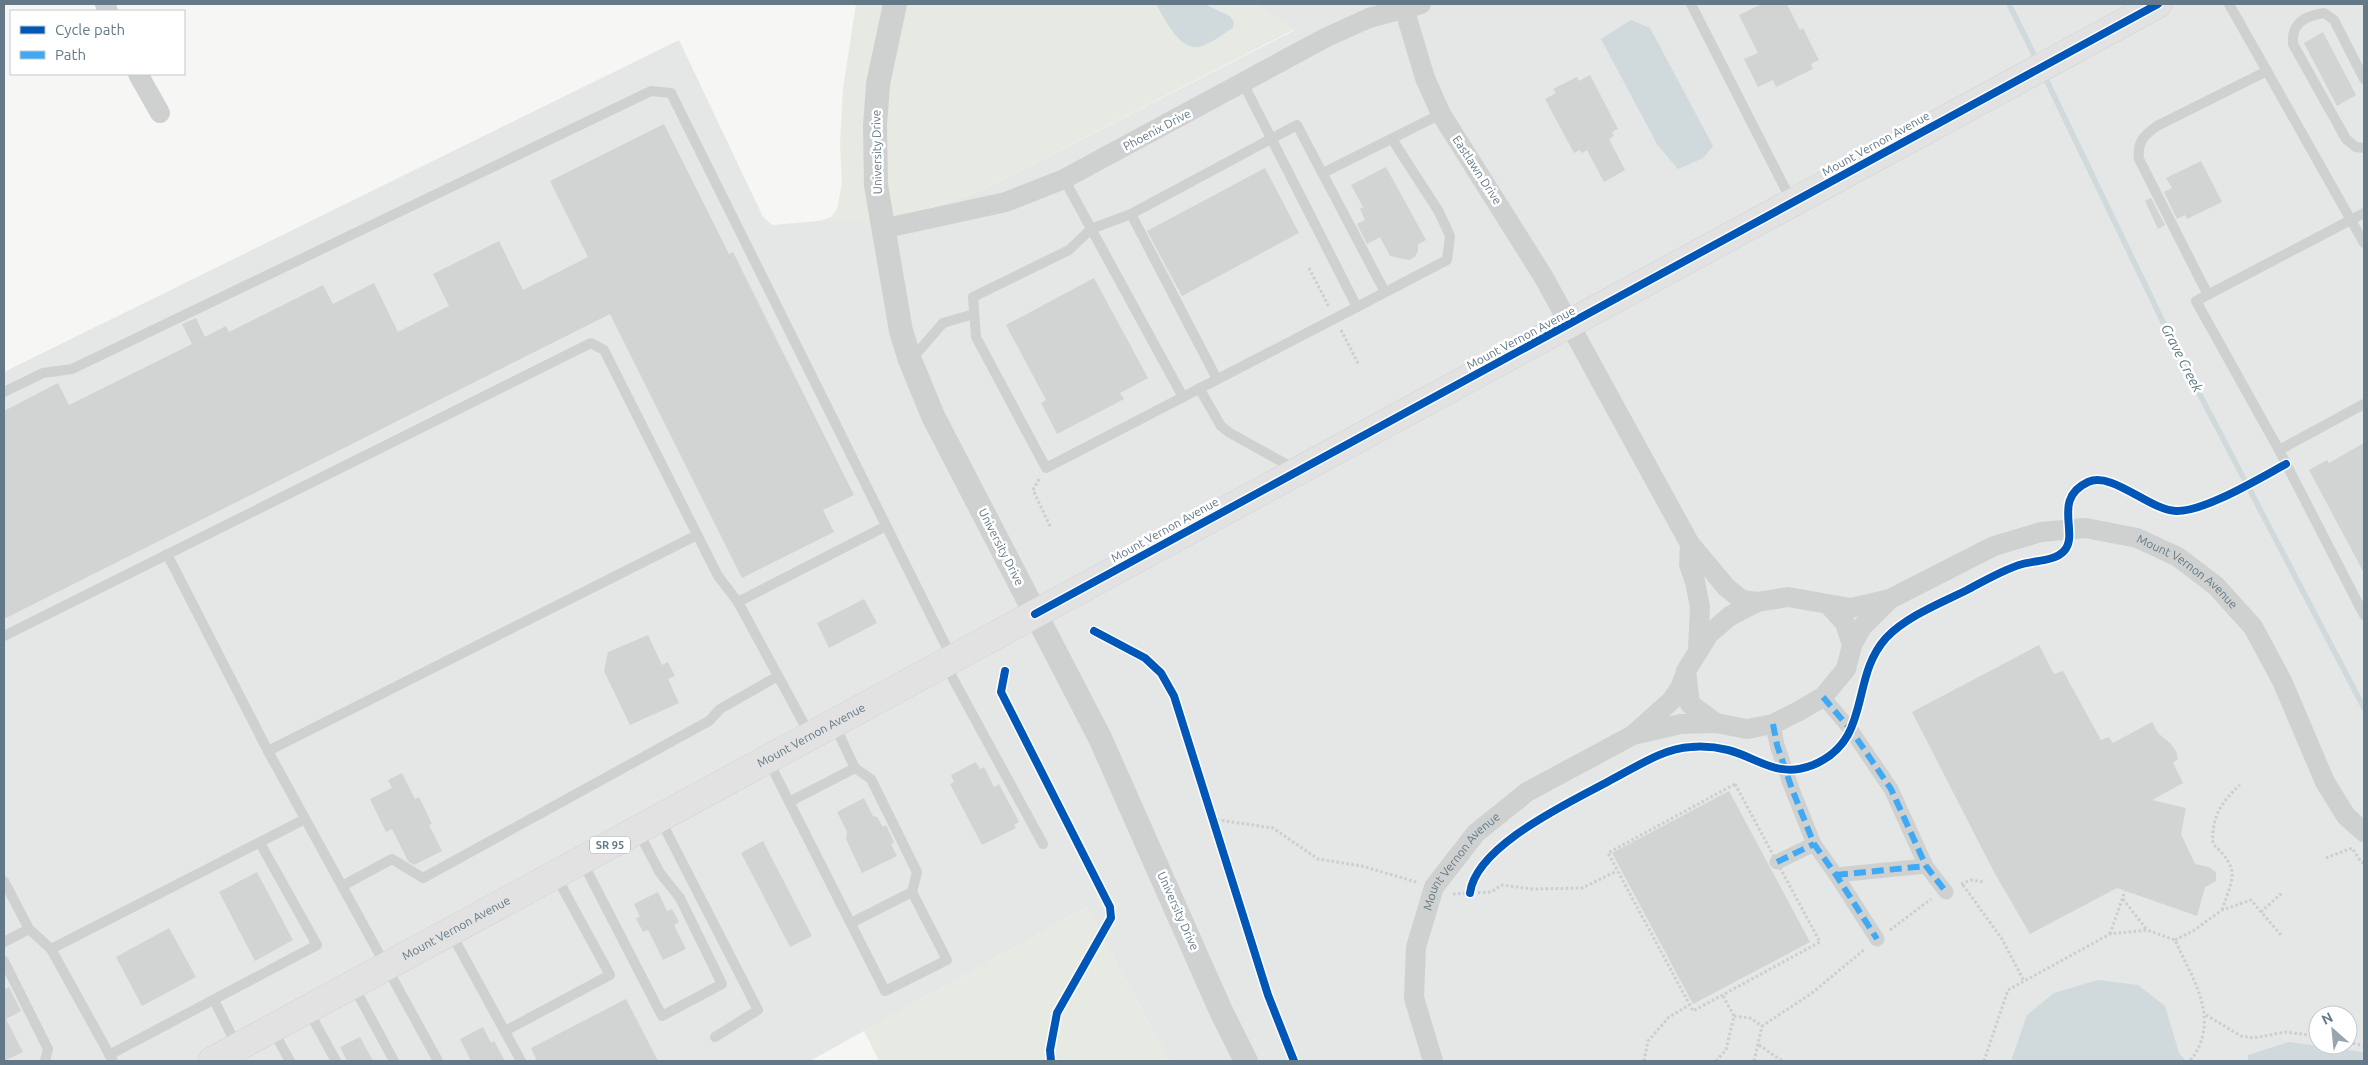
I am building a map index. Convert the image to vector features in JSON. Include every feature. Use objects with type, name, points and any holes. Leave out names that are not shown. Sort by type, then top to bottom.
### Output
[{"type":"main road","name":"Mount Vernon Avenue","points":[[221,1057],[2158,4]]},
{"type":"street","name":"University Drive","points":[[895,4],[878,84],[875,126],[876,185],[882,229],[901,331],[910,360],[933,416],[1100,738],[1221,1011],[1246,1061]]},
{"type":"street","name":"Phoenix Drive","points":[[882,229],[1006,202],[1064,179],[1325,38],[1370,18],[1409,5]]},
{"type":"street","name":"Eastlawn Drive","points":[[1409,5],[1425,78],[1441,114],[1514,228],[1570,324]]},
{"type":"street","points":[[139,75],[160,113]]},
{"type":"street","name":"Mount Vernon Avenue","points":[[1570,324],[1690,544],[1726,587],[1742,600],[1757,602],[1788,597],[1851,608],[1890,599],[1994,546],[2041,532],[2086,528],[2137,538],[2178,557],[2216,586],[2253,627],[2282,681],[2325,782],[2346,816],[2364,832]]},
{"type":"street","name":"Mount Vernon Avenue","points":[[1690,544],[1688,564],[1695,582],[1700,607],[1698,653]]},
{"type":"street","name":"Mount Vernon Avenue","points":[[1633,735],[1682,724],[1716,723],[1747,729],[1773,724],[1823,697],[1846,669],[1852,645],[1862,628],[1890,599]]},
{"type":"street","name":"Mount Vernon Avenue","points":[[1434,1061],[1414,998],[1416,947],[1434,887],[1476,833],[1527,792],[1633,735],[1671,701],[1680,688],[1686,671],[1709,634],[1730,616],[1757,602]]},
{"type":"street","points":[[1828,604],[1845,622],[1852,645]]},
{"type":"street","name":"Mount Vernon Avenue","points":[[1686,671],[1690,704],[1716,723]]},
{"type":"street","points":[[1823,697],[1851,730],[1891,789],[1926,866],[1946,892]]},
{"type":"street","points":[[1773,724],[1777,745],[1792,789],[1814,844],[1877,939]]},
{"type":"street","points":[[1777,862],[1814,844]]},
{"type":"street","points":[[1836,875],[1926,866]]},
{"type":"lane","points":[[1691,4],[1793,202]]},
{"type":"lane","points":[[2229,4],[2364,243]]},
{"type":"lane","points":[[2364,79],[2334,20],[2324,13],[2310,15],[2298,22],[2292,33],[2293,44],[2346,139],[2356,147],[2364,148]]},
{"type":"lane","points":[[2208,295],[2140,159],[2137,147],[2144,135],[2157,126],[2267,72]]},
{"type":"lane","points":[[1243,83],[1356,307]]},
{"type":"lane","points":[[4,392],[43,373],[72,369],[651,91],[672,93],[886,526],[949,661],[1042,844]]},
{"type":"lane","points":[[1323,173],[1441,114]]},
{"type":"lane","points":[[1385,292],[1297,125],[1131,214],[1091,229],[1069,250],[973,297],[976,337],[1046,468],[1447,260],[1450,236],[1439,212],[1392,139]]},
{"type":"lane","points":[[1064,179],[1183,397]]},
{"type":"lane","points":[[1131,214],[1217,379]]},
{"type":"lane","points":[[2364,214],[2196,301],[2278,450],[2364,615]]},
{"type":"lane","points":[[910,360],[943,323],[974,314]]},
{"type":"lane","points":[[4,636],[591,343],[604,350],[718,576],[738,602],[778,676],[855,768],[871,779],[917,872],[912,892],[947,960],[885,991],[767,759]]},
{"type":"lane","points":[[1199,388],[1221,426],[1230,433],[1298,471]]},
{"type":"lane","points":[[2278,450],[2364,404]]},
{"type":"lane","points":[[738,602],[886,526]]},
{"type":"lane","points":[[268,751],[697,535]]},
{"type":"lane","points":[[168,554],[268,751],[438,1061]]},
{"type":"lane","points":[[342,886],[392,860],[422,878],[709,721],[720,709],[778,676]]},
{"type":"lane","points":[[789,802],[855,768]]},
{"type":"lane","points":[[51,949],[305,820]]},
{"type":"lane","points":[[581,860],[662,1016],[722,984],[680,898],[660,873],[648,824]]},
{"type":"lane","points":[[648,824],[758,1010],[715,1037]]},
{"type":"lane","points":[[4,880],[29,929],[51,949],[111,1058],[317,945],[260,843]]},
{"type":"lane","points":[[505,1031],[610,975],[556,874]]},
{"type":"lane","points":[[850,923],[912,892]]},
{"type":"lane","points":[[4,942],[29,929]]},
{"type":"lane","points":[[450,931],[521,1061]]},
{"type":"lane","points":[[4,961],[48,1049],[45,1061]]},
{"type":"lane","points":[[353,984],[394,1061]]},
{"type":"lane","points":[[214,1000],[221,1057]]},
{"type":"lane","points":[[307,1009],[336,1061]]},
{"type":"lane","points":[[272,1029],[290,1061]]},
{"type":"path","points":[[1046,468],[1033,490],[1051,528]]},
{"type":"path","points":[[1735,784],[1820,942],[1693,1011],[1617,871],[1608,853],[1735,784]]},
{"type":"path","points":[[2222,910],[2234,876],[2227,856],[2213,844],[2212,828],[2225,798],[2240,785]]},
{"type":"path","points":[[1209,810],[1215,829]]},
{"type":"path","points":[[1212,820],[1273,828],[1318,858],[1362,866],[1453,894],[1491,892],[1502,885],[1534,889],[1582,888],[1617,871]]},
{"type":"path","points":[[2326,858],[2352,848],[2360,862],[2364,863]]},
{"type":"path","points":[[1754,1061],[1762,1026],[1812,993],[1877,939],[1933,898],[1971,880],[1984,882]]},
{"type":"path","points":[[1470,893],[1471,883]]},
{"type":"path","points":[[1962,884],[2002,939],[2024,981]]},
{"type":"path","points":[[2110,934],[2125,891]]},
{"type":"path","points":[[2261,912],[2282,893]]},
{"type":"path","points":[[2122,899],[2147,930]]},
{"type":"path","points":[[2175,940],[2193,931],[2222,910],[2251,900],[2281,935]]},
{"type":"path","points":[[1984,1061],[2008,990],[2110,934],[2147,930],[2175,940],[2202,998],[2206,1015],[2202,1040],[2190,1061]]},
{"type":"path","points":[[1716,1061],[1726,1050],[1734,1016],[1722,994]]},
{"type":"path","points":[[1644,1061],[1648,1041],[1669,1017],[1690,1005]]},
{"type":"path","points":[[2206,1015],[2241,1036],[2254,1038],[2285,1032],[2308,1035]]},
{"type":"path","points":[[1734,1016],[1750,1018],[1762,1026]]},
{"type":"path","points":[[1759,1045],[1782,1061]]},
{"type":"shaded area","points":[[856,4],[1156,4],[1160,10],[1202,46],[1233,28],[1234,22],[1230,16],[1205,4],[1256,4],[1295,29],[983,190],[894,221],[819,221],[831,217],[837,209],[842,183],[840,144],[843,89]]},
{"type":"shaded area","points":[[1156,4],[1205,4],[1230,16],[1234,22],[1233,28],[1202,46],[1194,47],[1187,45],[1174,33]]},
{"type":"shaded area","points":[[1256,4],[2364,4],[2364,1061],[1169,1061],[1087,907],[810,1061],[4,1061],[4,372],[679,40],[763,217],[772,225],[819,221],[894,221],[983,190],[1295,30]]},
{"type":"shaded area","points":[[1631,20],[1650,28],[1713,146],[1703,158],[1678,169],[1657,144],[1601,39]]},
{"type":"shaded area","points":[[1087,907],[1169,1061],[879,1061],[864,1031]]},
{"type":"shaded area","points":[[2098,980],[2138,985],[2165,1006],[2179,1053],[2186,1061],[2011,1061],[2027,1015],[2054,993]]},
{"type":"shaded area","points":[[2289,1042],[2308,1045],[2308,1055],[2358,1055],[2358,1051],[2364,1052],[2364,1061],[2248,1061],[2248,1055]]},
{"type":"building","points":[[1762,4],[1787,4],[1800,30],[1803,28],[1819,60],[1811,64],[1813,69],[1776,87],[1773,80],[1758,87],[1744,59],[1758,53],[1739,15]]},
{"type":"building","points":[[2323,32],[2356,95],[2337,106],[2304,43]]},
{"type":"building","points":[[1590,75],[1618,129],[1612,132],[1614,136],[1609,139],[1625,170],[1604,182],[1587,150],[1582,153],[1580,150],[1574,153],[1545,99],[1556,93],[1553,89],[1577,77],[1579,81]]},
{"type":"building","points":[[664,124],[729,254],[733,252],[854,495],[823,510],[834,532],[742,578],[610,314],[4,619],[4,411],[58,383],[69,405],[192,344],[182,324],[196,318],[205,337],[226,326],[229,332],[323,285],[333,304],[374,283],[398,332],[449,306],[433,274],[499,241],[523,290],[588,257],[550,181]]},
{"type":"building","points":[[2201,161],[2222,202],[2187,219],[2185,215],[2177,219],[2164,192],[2172,188],[2166,178]]},
{"type":"building","points":[[1386,167],[1426,240],[1418,244],[1418,251],[1415,257],[1409,260],[1390,256],[1380,237],[1367,244],[1357,224],[1365,220],[1360,209],[1363,207],[1351,185]]},
{"type":"building","points":[[1265,168],[1299,233],[1182,296],[1147,231]]},
{"type":"building","points":[[2151,198],[2165,225],[2158,229],[2145,201]]},
{"type":"building","points":[[1094,278],[1148,378],[1120,393],[1124,399],[1057,434],[1041,403],[1046,400],[1006,325]]},
{"type":"building","points":[[2364,443],[2364,573],[2309,470],[2327,460],[2329,463]]},
{"type":"building","points":[[864,599],[877,623],[829,648],[817,623]]},
{"type":"building","points":[[648,635],[662,665],[668,662],[675,676],[668,679],[679,703],[630,725],[604,671],[608,652]]},
{"type":"building","points":[[2039,645],[2054,674],[2063,671],[2101,740],[2109,737],[2113,743],[2152,722],[2158,733],[2176,751],[2178,759],[2173,763],[2183,783],[2152,800],[2186,808],[2181,834],[2195,864],[2209,867],[2216,872],[2216,881],[2205,887],[2197,916],[2117,888],[2030,934],[1994,872],[1912,712]]},
{"type":"building","points":[[976,762],[980,769],[984,767],[994,787],[999,784],[1019,822],[1014,825],[1016,828],[982,845],[950,784],[954,782],[951,775]]},
{"type":"building","points":[[402,773],[415,799],[419,797],[432,824],[429,825],[442,851],[414,865],[408,861],[392,829],[386,832],[370,799],[392,788],[388,780]]},
{"type":"building","points":[[1729,791],[1810,942],[1693,1004],[1612,853]]},
{"type":"building","points":[[864,798],[873,816],[877,817],[883,827],[886,825],[894,842],[891,844],[897,856],[862,873],[846,839],[847,832],[837,812]]},
{"type":"building","points":[[763,841],[812,936],[790,947],[741,853]]},
{"type":"building","points":[[257,872],[293,940],[255,961],[219,892]]},
{"type":"building","points":[[658,892],[667,911],[672,909],[679,922],[674,925],[686,949],[663,960],[648,930],[643,932],[636,918],[640,917],[634,904]]},
{"type":"building","points":[[169,928],[196,977],[142,1006],[116,957]]},
{"type":"building","points":[[9,987],[21,1011],[6,1019],[23,1052],[4,1061],[4,990]]},
{"type":"building","points":[[626,999],[658,1061],[537,1061],[531,1048]]},
{"type":"building","points":[[483,1027],[491,1043],[494,1041],[505,1061],[471,1061],[460,1039]]},
{"type":"building","points":[[360,1037],[373,1061],[347,1061],[340,1047]]},
{"type":"waterway","name":"Grave Creek","points":[[2009,4],[2038,63]]},
{"type":"waterway","name":"Grave Creek","points":[[2044,75],[2175,347],[2364,708]]},
{"type":"marked path","points":[[1823,697],[1851,730],[1891,789],[1926,866],[1946,892]]},
{"type":"marked path","points":[[1773,724],[1777,745],[1792,789],[1814,844],[1877,939]]},
{"type":"marked path","points":[[1777,862],[1814,844]]},
{"type":"marked path","points":[[1836,875],[1926,866]]},
{"type":"cycle path","points":[[1035,614],[2158,4]]},
{"type":"cycle path","points":[[1470,893],[1476,875],[1489,858],[1507,842],[1550,813],[1659,755],[1680,748],[1714,747],[1728,750],[1778,769],[1789,770],[1813,765],[1832,754],[1845,740],[1853,725],[1867,672],[1875,654],[1886,638],[1894,630],[1914,617],[1999,573],[2025,563],[2060,555],[2068,544],[2068,507],[2071,498],[2077,489],[2088,482],[2098,480],[2108,482],[2165,509],[2176,511],[2188,510],[2216,500],[2286,464]]},
{"type":"cycle path","points":[[1094,631],[1145,658],[1161,673],[1174,696],[1268,995],[1294,1061]]},
{"type":"cycle path","points":[[1005,671],[1001,692],[1110,907],[1111,918],[1057,1013],[1050,1050],[1051,1061]]}]
